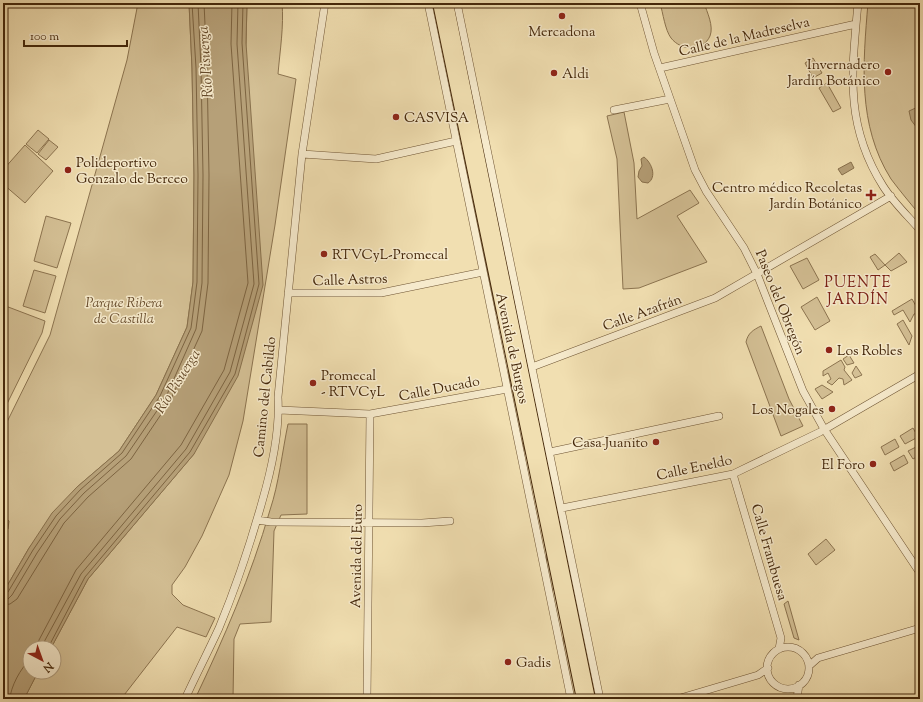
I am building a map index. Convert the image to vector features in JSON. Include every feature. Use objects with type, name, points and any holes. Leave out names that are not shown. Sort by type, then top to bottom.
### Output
[{"type":"highway","name":"Avenida de Burgos","points":[[438,3],[446,10],[464,128],[504,324],[590,699]]},
{"type":"highway","name":"Avenida de Burgos","points":[[451,42],[505,280],[534,424],[548,516]]},
{"type":"highway","name":"Avenida de Burgos","points":[[553,539],[560,598],[582,699]]},
{"type":"street","name":"Camino del Cabildo","points":[[184,699],[229,604],[247,554],[273,456],[279,410],[278,397],[302,154],[325,3]]},
{"type":"street","name":"Avenida de Burgos","points":[[428,3],[571,699]]},
{"type":"street","points":[[432,3],[434,10],[446,10],[454,7],[454,3]]},
{"type":"street","name":"Avenida de Burgos","points":[[457,3],[562,508],[600,699]]},
{"type":"street","name":"Paseo del Obregón","points":[[640,3],[670,99],[695,170],[706,191],[744,248],[758,274],[803,391],[824,429],[920,574]]},
{"type":"street","points":[[858,3],[852,68],[854,103],[862,141],[871,165],[890,196],[920,230]]},
{"type":"street","name":"Calle de la Madreselva","points":[[660,68],[856,24]]},
{"type":"street","points":[[440,64],[442,48],[451,42],[462,45],[484,129]]},
{"type":"street","points":[[614,110],[670,99]]},
{"type":"street","points":[[449,103],[464,128]]},
{"type":"street","points":[[302,154],[376,159],[456,142]]},
{"type":"street","name":"Calle Azafrán","points":[[532,367],[715,298],[890,196]]},
{"type":"street","points":[[505,280],[508,248]]},
{"type":"street","name":"Calle Astros","points":[[288,293],[381,293],[483,272]]},
{"type":"street","points":[[502,361],[504,324]]},
{"type":"street","name":"Calle Eneldo","points":[[562,508],[733,474],[824,429],[920,374]]},
{"type":"street","name":"Calle Ducado","points":[[279,410],[370,414],[507,389]]},
{"type":"street","name":"Avenida del Euro","points":[[367,699],[370,414]]},
{"type":"street","points":[[550,452],[719,416]]},
{"type":"street","points":[[534,424],[552,460]]},
{"type":"street","points":[[522,457],[527,469],[538,514],[548,516],[557,510],[559,498]]},
{"type":"street","name":"Calle Frambuesa","points":[[733,474],[781,638],[789,647]]},
{"type":"street","points":[[257,520],[271,522],[422,524],[450,521]]},
{"type":"street","points":[[542,560],[543,544],[553,539],[566,547],[580,598]]},
{"type":"street","points":[[560,598],[557,604],[560,642]]},
{"type":"street","points":[[809,666],[818,658],[920,628]]},
{"type":"street","name":"Calle Frambuesa","points":[[779,649],[781,638]]},
{"type":"street","points":[[805,655],[809,666],[806,679],[799,685],[789,688],[779,686],[770,676],[768,668],[770,658],[779,649],[789,647],[799,650],[805,655],[818,658]]},
{"type":"street","points":[[677,699],[758,675],[768,668]]},
{"type":"street","points":[[758,675],[770,676]]},
{"type":"street","points":[[797,699],[799,685]]},
{"type":"street","points":[[789,688],[797,699]]},
{"type":"green space","name":"Parque Ribera de Castilla","points":[[138,3],[189,3],[194,175],[193,282],[187,327],[156,395],[119,451],[77,487],[29,548],[3,593],[3,430],[50,335],[127,60]]},
{"type":"green space","points":[[247,3],[282,3],[282,29],[278,74],[296,79],[275,225],[243,421],[229,475],[202,536],[185,567],[172,585],[172,594],[183,605],[215,618],[206,637],[177,627],[121,699],[24,699],[34,680],[62,680],[62,640],[55,640],[88,579],[194,454],[246,43]]},
{"type":"green space","points":[[660,3],[704,3],[710,19],[711,28],[710,36],[707,41],[702,45],[692,48],[675,42],[667,31]]},
{"type":"green space","points":[[868,3],[920,3],[920,215],[891,179],[880,158],[872,137],[867,115],[864,71]]},
{"type":"green space","points":[[813,58],[822,73],[813,78],[805,63]]},
{"type":"green space","points":[[827,83],[841,108],[833,112],[819,88]]},
{"type":"green space","points":[[473,104],[483,137],[501,225],[500,237]]},
{"type":"green space","points":[[624,112],[634,163],[637,219],[690,190],[699,203],[677,216],[707,262],[639,288],[623,289],[617,159],[607,116]]},
{"type":"green space","points":[[38,130],[49,139],[37,153],[26,144]]},
{"type":"green space","points":[[49,140],[58,147],[46,160],[38,154]]},
{"type":"green space","points":[[25,145],[53,171],[25,203],[3,184],[3,170]]},
{"type":"green space","points":[[461,147],[467,163],[496,305],[496,312]]},
{"type":"green space","points":[[46,216],[71,223],[57,268],[34,261]]},
{"type":"green space","points":[[899,253],[907,262],[891,271],[885,265]]},
{"type":"green space","points":[[875,254],[885,265],[878,270],[870,257]]},
{"type":"green space","points":[[807,258],[819,280],[803,289],[790,266]]},
{"type":"green space","points":[[34,270],[56,276],[45,313],[23,306]]},
{"type":"green space","points":[[817,297],[830,321],[815,330],[801,307]]},
{"type":"green space","points":[[912,299],[920,313],[914,314],[910,322],[903,310],[894,315],[892,311]]},
{"type":"green space","name":"Parque Ribera de Castilla","points":[[3,305],[45,321],[42,333],[3,412]]},
{"type":"green space","points":[[903,320],[912,336],[909,345],[897,324]]},
{"type":"green space","points":[[761,326],[789,399],[803,426],[781,436],[746,342],[751,332]]},
{"type":"green space","points":[[849,355],[854,363],[847,365],[843,359]]},
{"type":"green space","points":[[508,358],[528,460],[514,410]]},
{"type":"green space","points":[[841,360],[845,367],[844,370],[852,380],[844,385],[843,379],[839,378],[832,385],[827,382],[831,379],[828,373],[823,376],[823,371]]},
{"type":"green space","points":[[856,366],[862,375],[855,378],[852,373]]},
{"type":"green space","points":[[822,385],[833,392],[822,399],[815,389]]},
{"type":"green space","points":[[288,424],[307,424],[307,514],[281,515],[274,531],[271,622],[240,624],[234,639],[233,699],[195,699],[246,583],[263,535],[276,489]]},
{"type":"green space","points":[[913,428],[918,437],[905,444],[900,436]]},
{"type":"green space","points":[[895,439],[899,447],[885,455],[881,447]]},
{"type":"green space","points":[[920,445],[920,455],[913,459],[908,451]]},
{"type":"green space","points":[[904,455],[908,463],[894,471],[890,463]]},
{"type":"green space","points":[[826,539],[835,550],[816,565],[808,554]]},
{"type":"green space","points":[[547,553],[554,585],[552,593],[546,566]]},
{"type":"green space","points":[[574,597],[581,619],[596,691],[593,693]]},
{"type":"green space","points":[[788,601],[799,640],[794,638],[784,604]]},
{"type":"green space","points":[[564,635],[577,696],[573,697],[563,646]]},
{"type":"water","name":"Río Pisuerga","points":[[189,3],[247,3],[246,43],[263,285],[238,376],[194,454],[88,579],[55,640],[22,640],[22,680],[34,680],[24,699],[3,699],[3,593],[29,548],[52,513],[77,487],[119,451],[156,395],[187,327],[193,282],[194,175]]},
{"type":"water","points":[[920,106],[920,132],[911,120],[909,111]]},
{"type":"water","points":[[644,157],[651,166],[653,174],[648,183],[642,182],[638,177],[642,166],[641,159]]},
{"type":"water","points":[[851,162],[854,168],[842,175],[838,169]]},
{"type":"water","points":[[3,515],[9,521],[8,529],[3,534]]},
{"type":"place","name":"Mercadona","points":[[562,16]]},
{"type":"place","name":"Invernadero Jardín Botánico","points":[[888,72]]},
{"type":"place","name":"Aldi","points":[[554,73]]},
{"type":"place","name":"CASVISA","points":[[396,117]]},
{"type":"place","name":"Polideportivo Gonzalo de Berceo","points":[[68,170]]},
{"type":"place","name":"Centro médico Recoletas Jardín Botánico","points":[[871,195]]},
{"type":"place","name":"RTVCyL-Promecal","points":[[324,254]]},
{"type":"place","name":"Los Robles","points":[[829,350]]},
{"type":"place","name":"Promecal - RTVCyL","points":[[313,383]]},
{"type":"place","name":"Los Nogales","points":[[832,409]]},
{"type":"place","name":"Casa Juanito","points":[[656,442]]},
{"type":"place","name":"El Foro","points":[[873,464]]},
{"type":"place","name":"Gadis","points":[[508,662]]},
{"type":"district","name":"PUENTE JARDÍN","points":[[858,290]]}]
